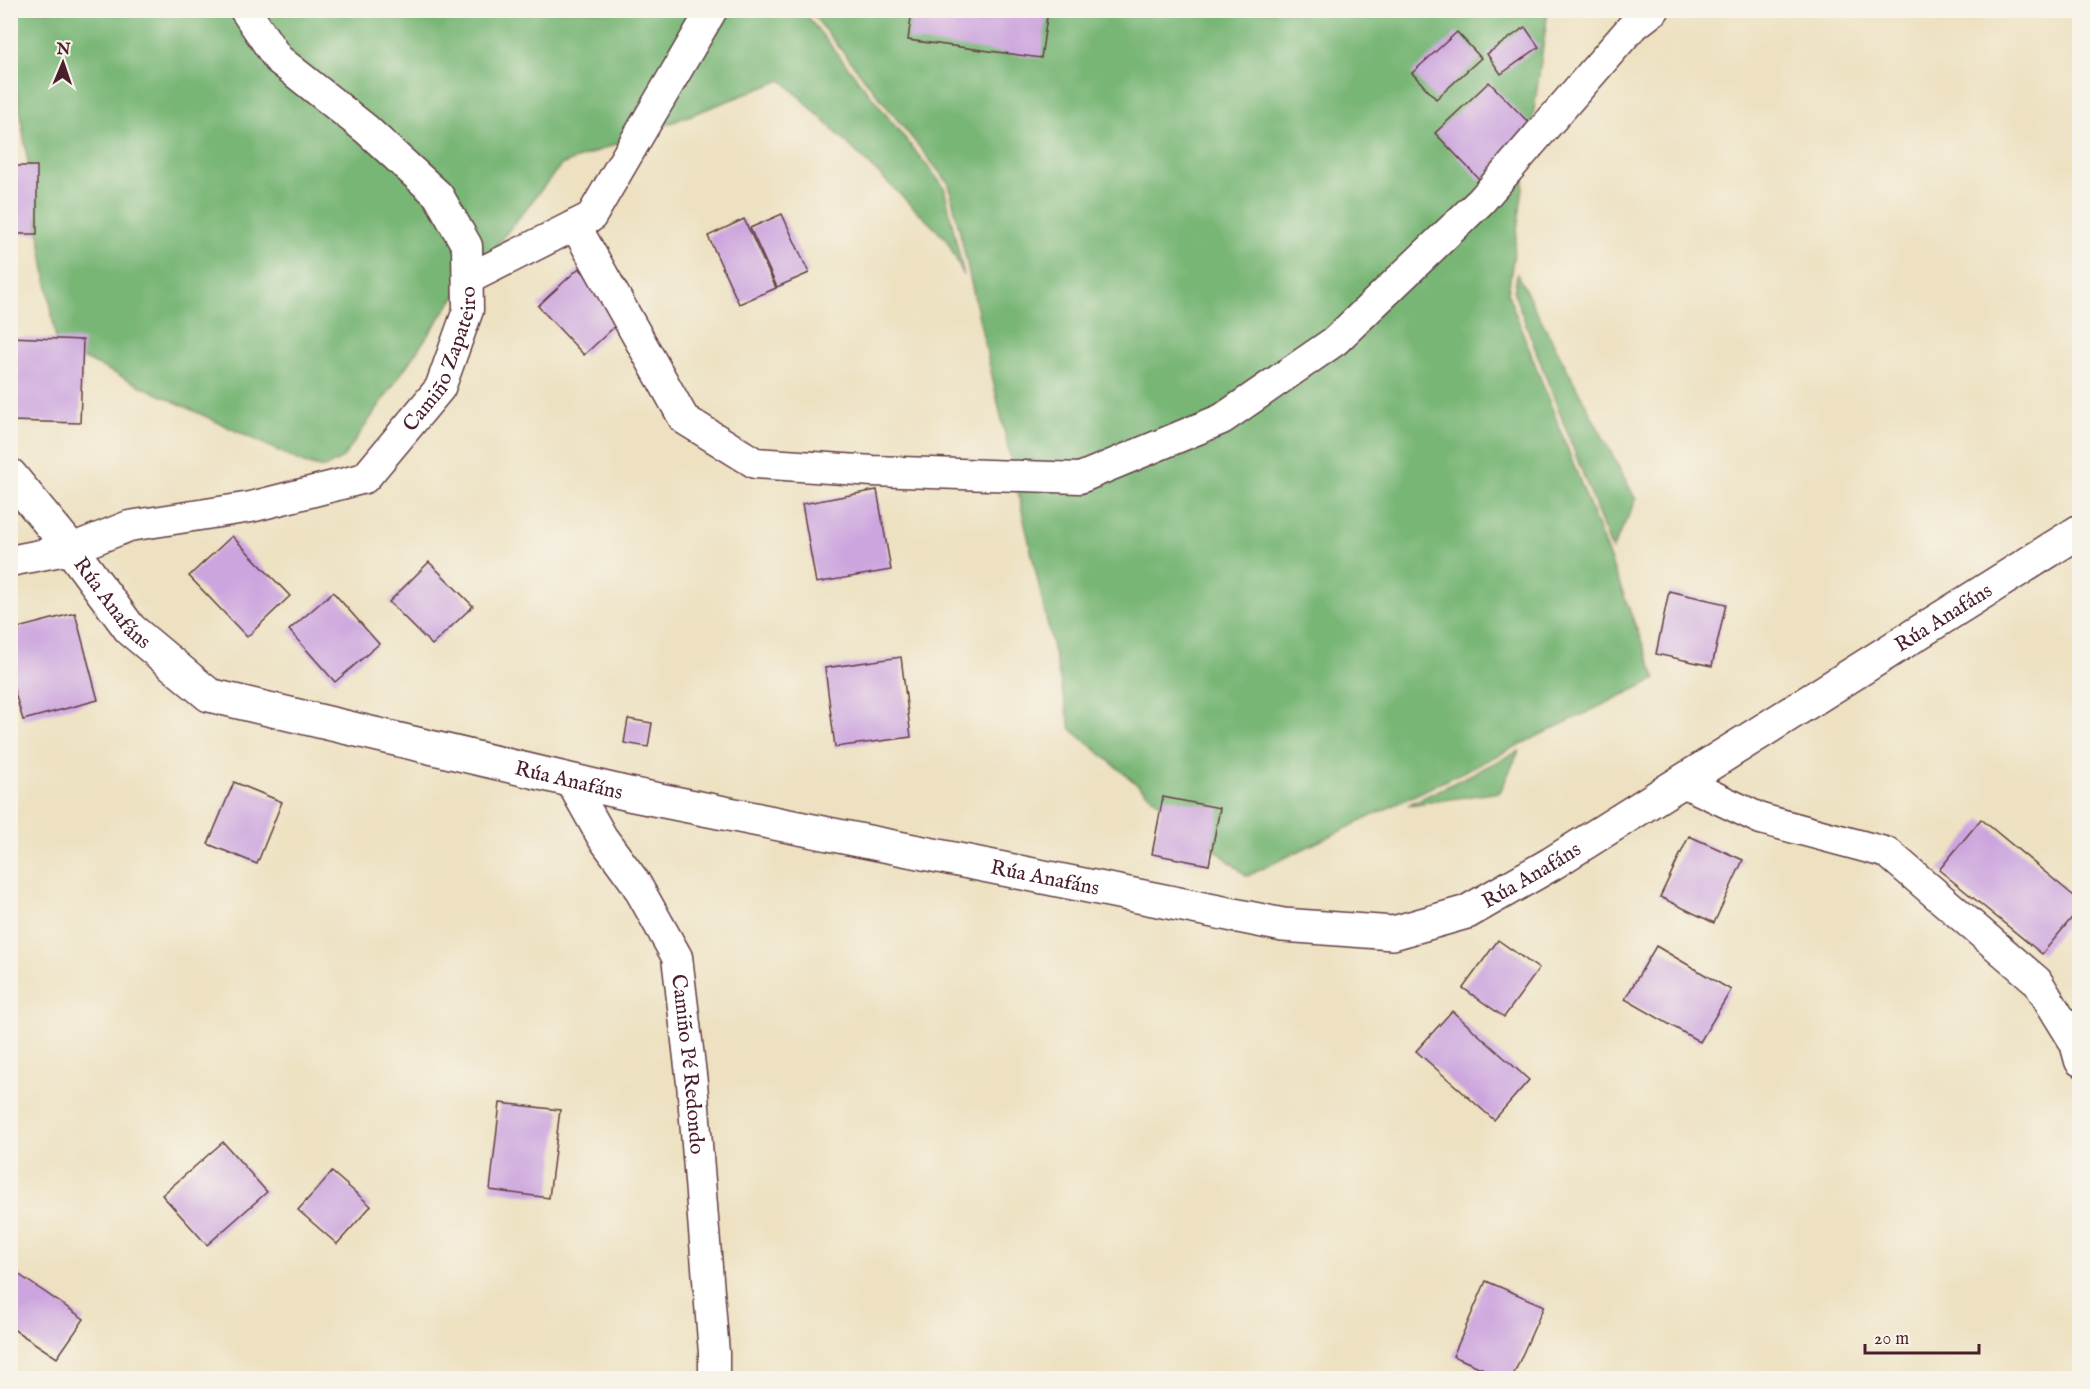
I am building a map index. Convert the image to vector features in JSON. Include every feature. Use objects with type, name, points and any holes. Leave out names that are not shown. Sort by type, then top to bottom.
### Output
[{"type":"street","name":"Camiño Zapateiro","points":[[10,561],[71,549],[129,526],[251,507],[365,478],[440,388],[468,310],[467,246],[438,195],[366,129],[278,59],[246,10]]},
{"type":"street","points":[[468,279],[591,217],[712,10]]},
{"type":"street","points":[[575,225],[684,419],[755,463],[873,471],[1080,478],[1222,419],[1335,341],[1481,201],[1631,28],[1654,10]]},
{"type":"street","name":"Rúa Anafáns","points":[[10,475],[71,549],[130,629],[208,695],[570,780],[1284,925],[1393,933],[1467,912],[1551,864],[2079,531]]},
{"type":"street","name":"Camiño Pé Redondo","points":[[570,780],[602,837],[636,882],[677,957],[692,1083],[714,1353],[714,1378]]},
{"type":"street","points":[[1683,782],[1761,819],[1888,853],[2037,981],[2075,1043],[2079,1061]]},
{"type":"green space","points":[[10,11],[803,11],[944,187],[964,276],[947,240],[782,80],[561,165],[448,306],[343,458],[324,468],[304,463],[57,346],[11,55]]},
{"type":"green space","points":[[810,11],[1548,11],[1508,294],[1656,679],[1247,876],[1071,729],[949,184]]},
{"type":"green space","points":[[1517,274],[1636,500],[1612,550],[1514,293]]},
{"type":"green space","points":[[1519,751],[1500,792],[1408,805]]},
{"type":"building","points":[[912,10],[1048,10],[1041,58],[908,40]]},
{"type":"building","points":[[1525,27],[1539,47],[1501,74],[1487,54]]},
{"type":"building","points":[[1457,32],[1481,58],[1436,99],[1412,73]]},
{"type":"building","points":[[1489,82],[1534,128],[1480,180],[1435,133]]},
{"type":"building","points":[[10,166],[37,166],[37,234],[10,234]]},
{"type":"building","points":[[782,214],[809,273],[777,287],[750,228]]},
{"type":"building","points":[[744,219],[776,288],[739,304],[708,236]]},
{"type":"building","points":[[579,268],[625,317],[584,355],[538,306]]},
{"type":"building","points":[[10,337],[83,340],[80,423],[10,421]]},
{"type":"building","points":[[877,490],[891,570],[816,583],[802,504]]},
{"type":"building","points":[[232,536],[290,596],[247,637],[189,576]]},
{"type":"building","points":[[429,562],[473,606],[432,645],[389,602]]},
{"type":"building","points":[[1669,591],[1726,604],[1712,666],[1656,654]]},
{"type":"building","points":[[333,592],[379,644],[335,682],[289,630]]},
{"type":"building","points":[[75,613],[98,700],[23,720],[10,676],[10,630]]},
{"type":"building","points":[[901,657],[911,737],[835,747],[825,668]]},
{"type":"building","points":[[628,719],[652,723],[648,747],[624,743]]},
{"type":"building","points":[[234,782],[282,802],[257,864],[208,844]]},
{"type":"building","points":[[1163,797],[1220,808],[1209,865],[1152,854]]},
{"type":"building","points":[[1981,819],[2080,901],[2080,908],[2042,954],[1939,870]]},
{"type":"building","points":[[1689,836],[1743,860],[1714,923],[1660,897]]},
{"type":"building","points":[[1498,940],[1539,969],[1504,1017],[1463,988]]},
{"type":"building","points":[[1656,946],[1731,990],[1700,1042],[1625,999]]},
{"type":"building","points":[[1452,1011],[1529,1080],[1494,1120],[1416,1051]]},
{"type":"building","points":[[500,1103],[560,1110],[549,1198],[490,1190]]},
{"type":"building","points":[[223,1142],[267,1192],[207,1245],[162,1195]]},
{"type":"building","points":[[332,1172],[371,1206],[337,1244],[298,1210]]},
{"type":"building","points":[[18,1274],[84,1319],[57,1358],[10,1327],[10,1285]]},
{"type":"building","points":[[1486,1281],[1544,1306],[1512,1378],[1505,1378],[1453,1356]]}]
